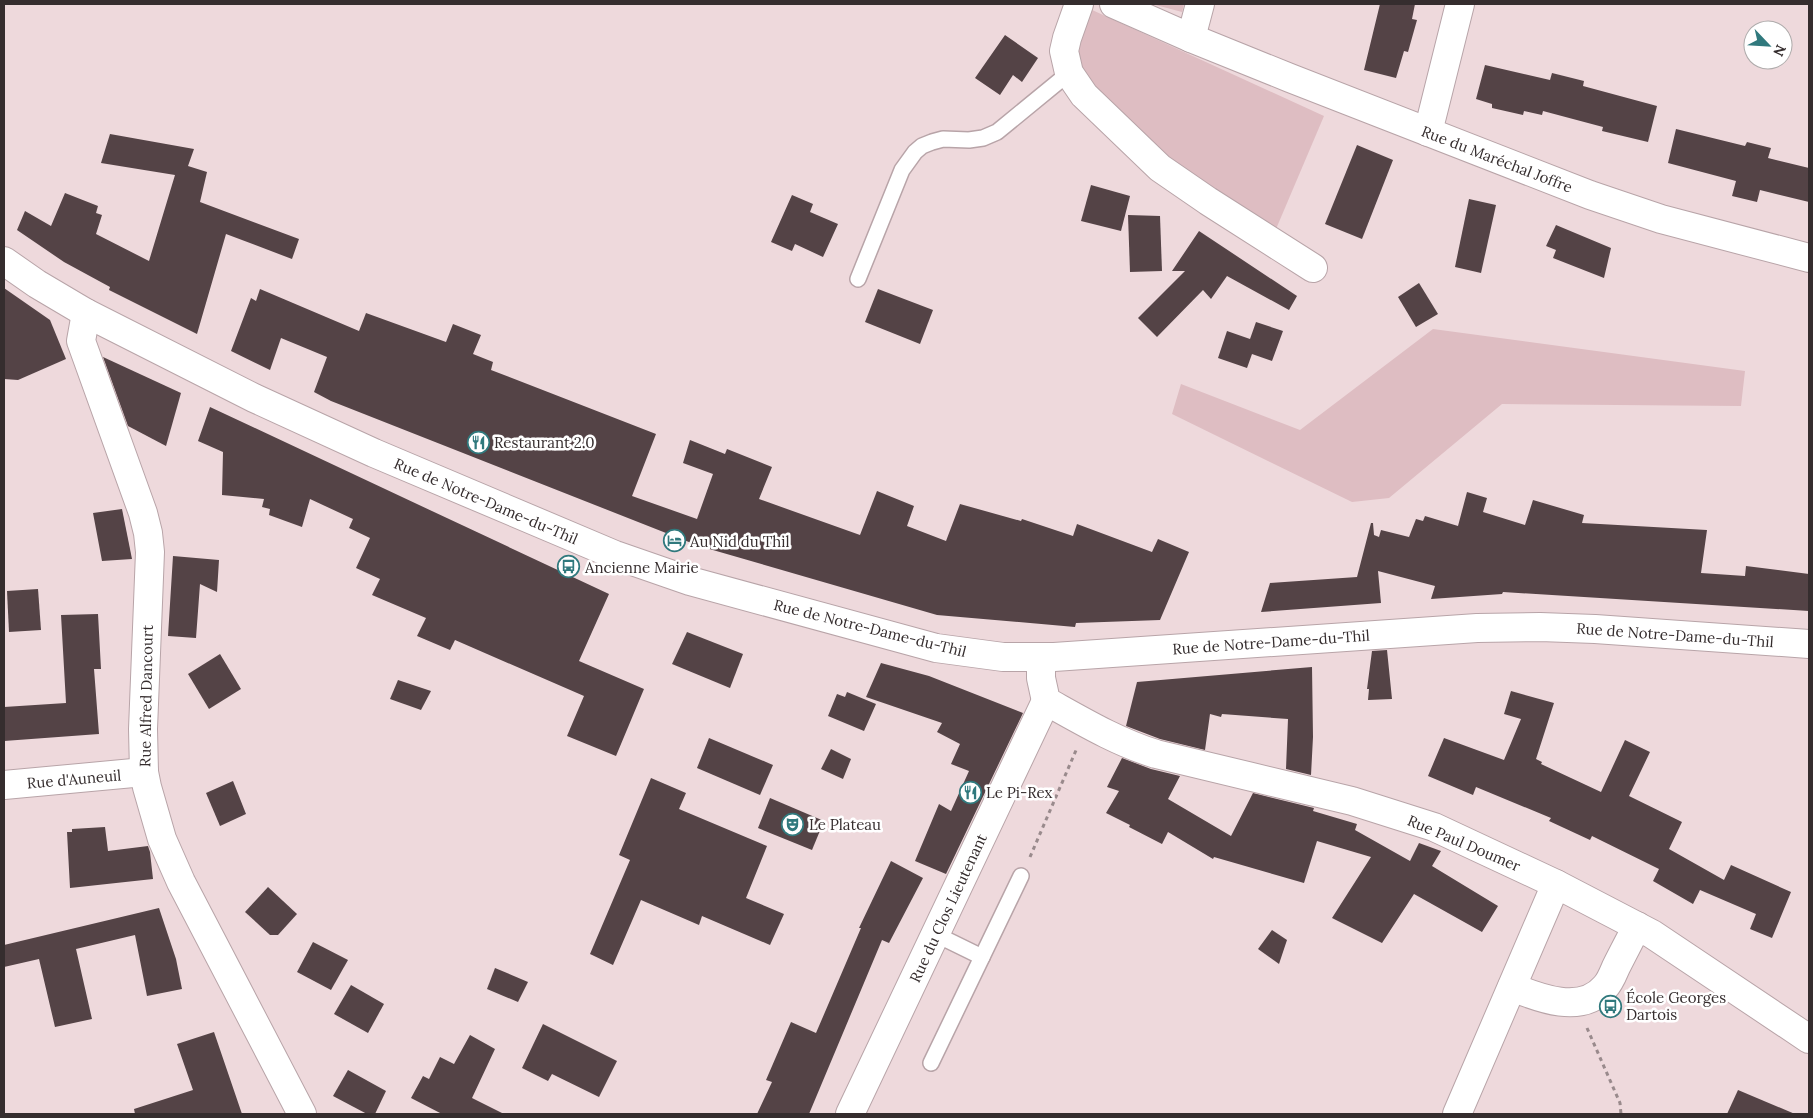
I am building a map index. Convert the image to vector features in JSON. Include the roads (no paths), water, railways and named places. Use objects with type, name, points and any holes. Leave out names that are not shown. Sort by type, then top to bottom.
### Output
[{"type":"street","points":[[1079,4],[1066,38],[1064,51],[1069,74],[1084,95],[1160,168],[1313,268]]},
{"type":"street","points":[[1191,38],[1200,4]]},
{"type":"street","points":[[1428,132],[1460,4]]},
{"type":"street","name":"Rue du Maréchal Joffre","points":[[1123,6],[1191,38],[1625,208],[1809,258]]},
{"type":"street","name":"Rue de Notre-Dame-du-Thil","points":[[4,261],[37,284],[86,313],[254,398],[346,441],[629,561],[690,581],[936,648],[981,655],[1040,658],[1496,627],[1595,629],[1809,644]]},
{"type":"street","name":"Rue Alfred Dancourt","points":[[86,313],[81,341],[143,512],[150,552],[143,729],[144,772],[156,820],[182,882],[302,1114]]},
{"type":"street","points":[[1040,658],[1046,701]]},
{"type":"street","name":"Rue Paul Doumer","points":[[1046,701],[1122,742],[1144,750],[1352,801],[1405,817],[1450,834],[1556,884],[1636,926],[1682,953],[1809,1040]]},
{"type":"street","name":"Rue du Clos Lieutenant","points":[[850,1114],[1046,701]]},
{"type":"street","name":"Rue d'Auneuil","points":[[4,785],[144,772]]},
{"type":"street","points":[[1458,1114],[1556,884]]},
{"type":"street","points":[[1512,987],[1543,998],[1576,1002],[1590,999],[1605,988],[1636,926]]},
{"type":"lane","points":[[858,278],[902,170],[915,152],[922,146],[943,139],[969,140],[984,138],[997,132],[1069,74]]},
{"type":"lane","points":[[931,1063],[1021,876]]},
{"type":"lane","points":[[935,934],[982,957]]},
{"type":"place","name":"Restaurant 2.0","points":[[478,442]]},
{"type":"place","name":"Au Nid du Thil","points":[[674,541]]},
{"type":"place","name":"Ancienne Mairie","points":[[569,567]]},
{"type":"place","name":"Le Pi-Rex","points":[[970,792]]},
{"type":"place","name":"Le Plateau","points":[[793,824]]},
{"type":"place","name":"École Georges Dartois","points":[[1610,1006]]}]
